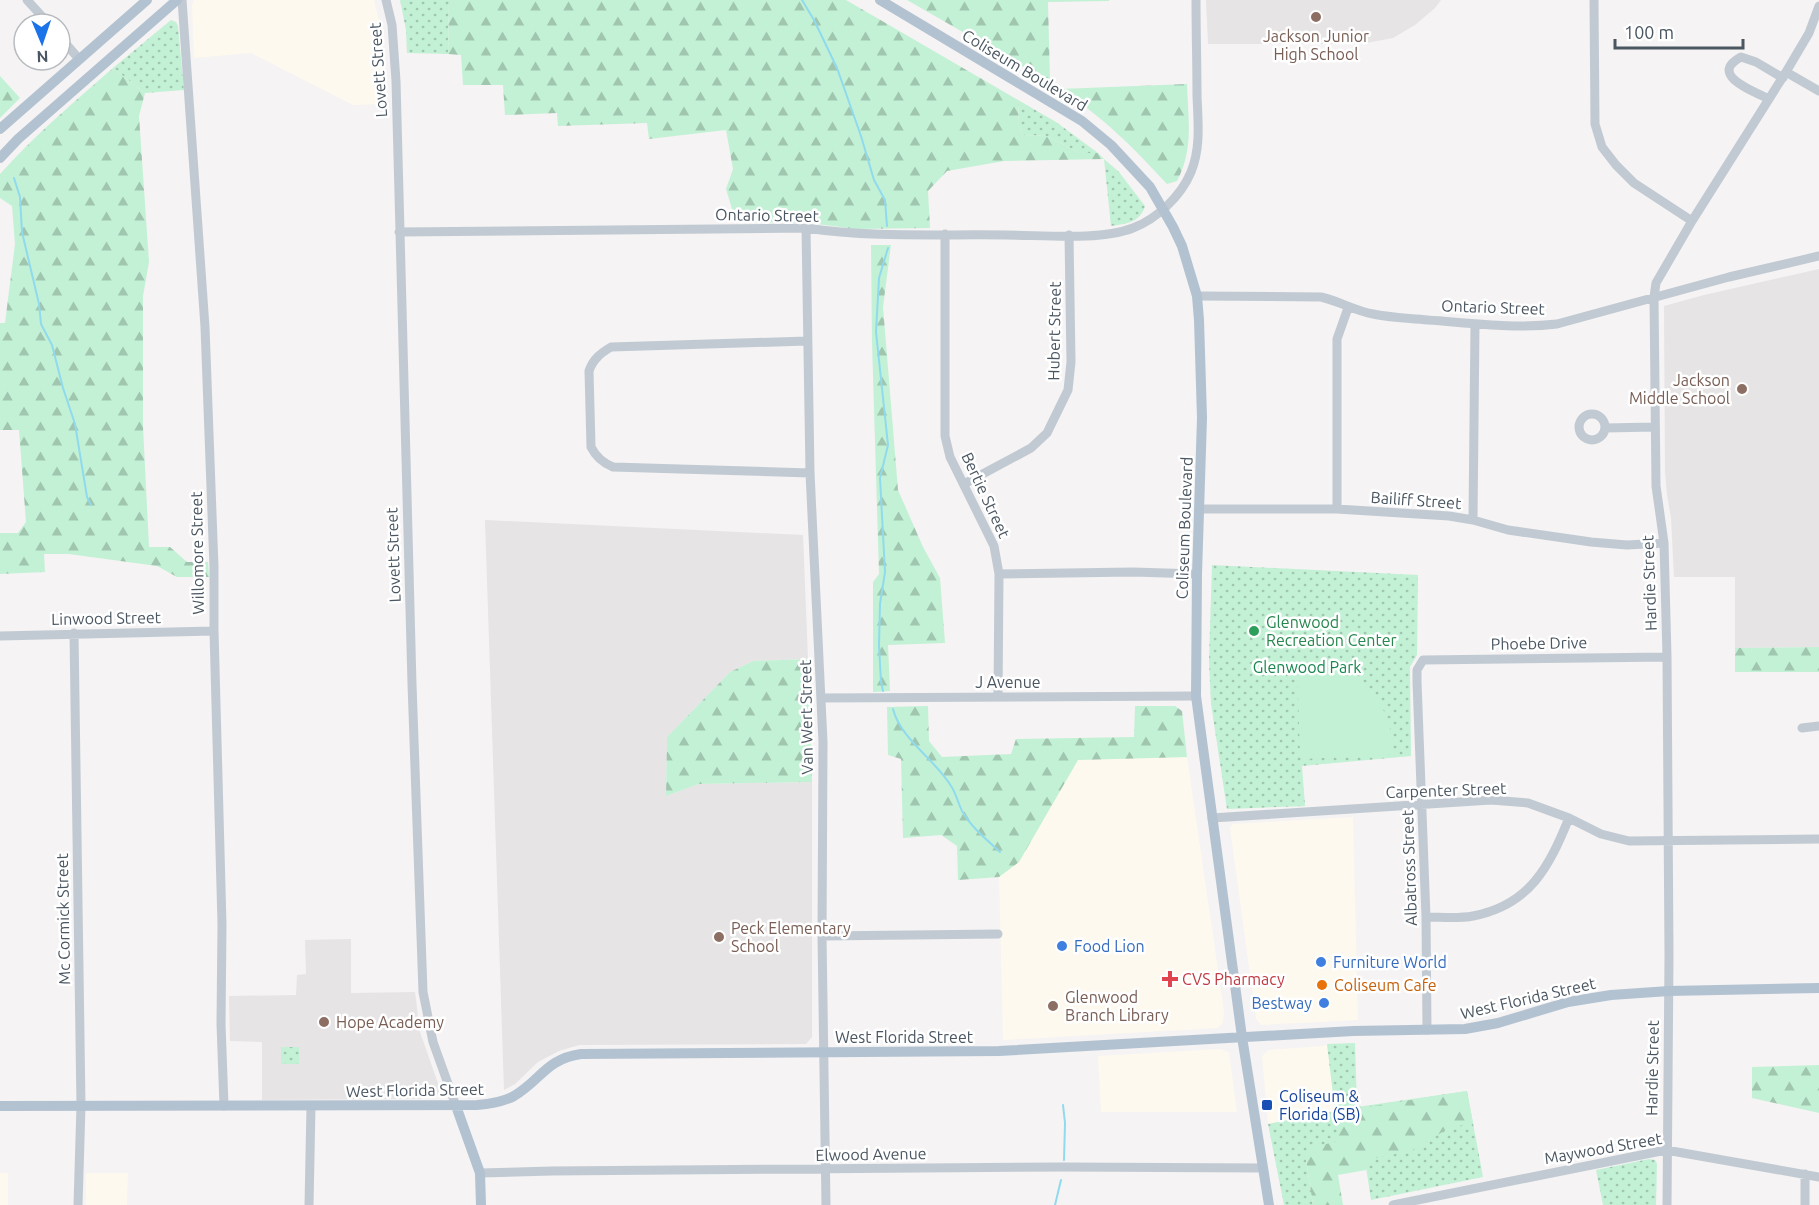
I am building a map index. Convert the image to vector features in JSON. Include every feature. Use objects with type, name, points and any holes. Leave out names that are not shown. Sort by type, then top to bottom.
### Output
[{"type":"main road","points":[[0,129],[147,0]]},
{"type":"main road","points":[[0,158],[35,123],[177,0]]},
{"type":"main road","name":"Coliseum Boulevard","points":[[880,0],[1082,121],[1112,145],[1150,187],[1182,246],[1197,296],[1199,320],[1202,418],[1196,696],[1242,1037],[1269,1205]]},
{"type":"main road","name":"West Florida Street","points":[[0,1106],[456,1106],[487,1104],[513,1096],[554,1063],[581,1054],[999,1051],[1353,1031],[1465,1029],[1498,1023],[1568,1002],[1595,997],[1669,991],[1819,988]]},
{"type":"main road","points":[[456,1106],[480,1173],[481,1205]]},
{"type":"street","points":[[27,0],[38,12]]},
{"type":"street","name":"Willomore Street","points":[[182,0],[205,327],[214,567],[213,631],[222,924],[221,1024],[224,1106]]},
{"type":"street","name":"Lovett Street","points":[[386,0],[395,48],[423,992],[433,1042],[456,1106]]},
{"type":"street","name":"Ontario Street","points":[[399,232],[806,228],[862,234],[1069,235],[1121,232],[1148,220],[1163,208],[1178,194],[1192,170],[1198,144],[1196,0]]},
{"type":"street","points":[[1593,0],[1595,124],[1602,147],[1634,183],[1692,221]]},
{"type":"street","name":"Hardie Street","points":[[1667,1205],[1669,991],[1667,657],[1664,543],[1656,486],[1654,297],[1656,283],[1692,221],[1785,75],[1809,33],[1819,6]]},
{"type":"street","points":[[72,51],[79,59]]},
{"type":"street","points":[[1769,99],[1734,81],[1730,76],[1733,61],[1741,57],[1756,62],[1819,92]]},
{"type":"street","name":"Van Wert Street","points":[[806,228],[810,473],[821,698],[826,1205]]},
{"type":"street","name":"Bertie Street","points":[[945,234],[945,436],[951,457],[994,546],[999,574],[998,696]]},
{"type":"street","name":"Hubert Street","points":[[964,484],[1031,448],[1047,433],[1068,390],[1071,362],[1069,235]]},
{"type":"street","name":"Ontario Street","points":[[1197,296],[1321,297],[1348,308],[1375,315],[1475,324],[1541,326],[1557,324],[1819,256]]},
{"type":"street","points":[[1337,509],[1337,339],[1348,308]]},
{"type":"street","points":[[1473,520],[1475,324]]},
{"type":"street","points":[[807,341],[611,347],[600,354],[589,371],[591,447],[600,459],[613,466],[810,473]]},
{"type":"street","points":[[1605,428],[1655,427]]},
{"type":"street","name":"Bailiff Street","points":[[1200,508],[1337,509],[1449,516],[1508,530],[1591,542],[1627,545],[1664,543]]},
{"type":"street","points":[[999,574],[1133,572],[1197,574]]},
{"type":"street","name":"Linwood Street","points":[[0,636],[213,631]]},
{"type":"street","name":"Mc Cormick Street","points":[[74,633],[81,1106],[78,1205]]},
{"type":"street","name":"Phoebe Drive","points":[[1417,670],[1423,660],[1667,657]]},
{"type":"street","name":"Albatross Street","points":[[1417,670],[1426,917],[1427,1030]]},
{"type":"street","name":"J Avenue","points":[[821,698],[1196,696]]},
{"type":"street","points":[[1802,728],[1819,726]]},
{"type":"street","name":"Carpenter Street","points":[[1212,818],[1491,800],[1527,803],[1569,818],[1601,834],[1629,841],[1819,838]]},
{"type":"street","points":[[1426,917],[1470,917],[1509,903],[1534,884],[1554,855],[1569,818]]},
{"type":"street","points":[[822,936],[998,934]]},
{"type":"street","points":[[309,1205],[311,1106]]},
{"type":"street","name":"Maywood Street","points":[[1393,1205],[1666,1150],[1819,1177]]},
{"type":"street","name":"Elwood Avenue","points":[[480,1173],[563,1170],[1263,1168]]},
{"type":"street","points":[[1804,1174],[1804,1205]]},
{"type":"shaded area","points":[[194,0],[374,0],[382,34],[386,104],[353,105],[251,53],[194,58],[192,5]]},
{"type":"shaded area","name":"Jackson Junior High School","points":[[1206,0],[1441,0],[1415,25],[1393,38],[1361,44],[1208,44]]},
{"type":"shaded area","name":"Jackson Middle School","points":[[1819,269],[1819,647],[1735,648],[1735,577],[1674,577],[1671,518],[1665,471],[1664,306]]},
{"type":"shaded area","points":[[485,520],[803,535],[808,659],[753,661],[730,672],[667,737],[666,796],[699,784],[812,782],[812,1037],[806,1044],[579,1045],[559,1051],[538,1062],[515,1084],[504,1090]]},
{"type":"shaded area","points":[[1187,757],[1224,1011],[1223,1022],[1218,1028],[1003,1040],[999,877],[1019,862],[1078,760]]},
{"type":"shaded area","points":[[1353,817],[1358,1020],[1261,1025],[1256,1019],[1230,828],[1232,824]]},
{"type":"shaded area","name":"Hope Academy","points":[[351,939],[351,993],[415,992],[420,1032],[440,1089],[439,1095],[419,1099],[262,1100],[262,1042],[230,1041],[229,996],[296,995],[297,975],[306,974],[305,940]]},
{"type":"shaded area","points":[[1327,1044],[1335,1112],[1268,1124],[1262,1056],[1268,1050]]},
{"type":"shaded area","points":[[1220,1049],[1229,1052],[1237,1112],[1101,1112],[1098,1056]]},
{"type":"shaded area","points":[[0,1173],[8,1173],[8,1205],[0,1205]]},
{"type":"shaded area","points":[[86,1173],[128,1173],[127,1205],[86,1205]]},
{"type":"green space","points":[[400,0],[449,0],[448,54],[407,53],[406,30]]},
{"type":"green space","points":[[449,0],[846,0],[1018,100],[1019,126],[1024,135],[1047,136],[1080,153],[1098,153],[1104,159],[1004,161],[947,171],[928,191],[930,228],[856,229],[809,223],[736,222],[726,189],[733,169],[726,130],[649,139],[647,123],[558,126],[557,113],[505,115],[503,85],[463,85],[461,55],[448,54]]},
{"type":"green space","points":[[907,0],[1109,1],[1048,2],[1050,82]]},
{"type":"green space","points":[[171,20],[178,26],[184,90],[145,93],[113,68]]},
{"type":"green space","points":[[113,68],[145,93],[139,116],[149,262],[143,296],[143,427],[149,547],[170,547],[187,562],[208,562],[209,577],[177,577],[157,566],[69,554],[44,554],[45,572],[0,574],[0,533],[18,533],[26,522],[19,430],[0,430],[0,323],[5,323],[15,244],[12,206],[0,198],[0,174],[41,132]]},
{"type":"green space","points":[[0,76],[20,98],[0,118]]},
{"type":"green space","points":[[1187,84],[1189,134],[1186,157],[1177,181],[1167,184],[1117,133],[1060,89]]},
{"type":"green space","points":[[1018,100],[1056,122],[1098,153],[1080,153],[1047,136],[1024,135],[1019,126]]},
{"type":"green space","points":[[1104,159],[1119,172],[1145,206],[1140,216],[1132,221],[1111,226]]},
{"type":"green space","points":[[871,245],[891,245],[883,307],[898,490],[923,547],[940,578],[945,643],[888,645],[890,691],[873,692],[873,582],[879,574]]},
{"type":"green space","name":"Glenwood Park","points":[[1212,565],[1418,575],[1417,655],[1410,667],[1411,756],[1302,766],[1305,806],[1227,809],[1211,704],[1209,661]]},
{"type":"green space","points":[[1819,647],[1819,672],[1735,672],[1735,648]]},
{"type":"green space","points":[[808,659],[812,782],[699,784],[666,796],[667,737],[730,672],[753,661]]},
{"type":"green space","points":[[1297,663],[1335,671],[1352,678],[1366,688],[1377,700],[1385,715],[1391,733],[1393,754],[1304,759],[1300,755]]},
{"type":"green space","points":[[928,706],[929,741],[942,757],[1011,754],[1016,739],[1134,737],[1135,706],[1175,706],[1182,711],[1187,757],[1078,760],[1019,862],[999,877],[958,880],[957,846],[941,835],[903,838],[901,759],[888,755],[887,707]]},
{"type":"green space","points":[[1355,1043],[1357,1107],[1339,1141],[1306,1159],[1313,1205],[1284,1205],[1268,1124],[1335,1111],[1327,1044]]},
{"type":"green space","points":[[281,1047],[299,1047],[299,1064],[281,1064]]},
{"type":"green space","points":[[1819,1065],[1819,1113],[1752,1098],[1752,1067]]},
{"type":"green space","points":[[1467,1091],[1483,1177],[1371,1200],[1357,1107]]},
{"type":"green space","points":[[1467,1091],[1473,1123],[1449,1128],[1411,1151],[1375,1158],[1366,1170],[1338,1175],[1343,1205],[1313,1205],[1306,1159],[1309,1148],[1339,1141],[1335,1112]]},
{"type":"green space","points":[[1649,1159],[1655,1160],[1657,1164],[1656,1205],[1603,1205],[1596,1170]]},
{"type":"waterway","points":[[802,0],[837,68],[874,180],[885,200],[887,226]]},
{"type":"waterway","points":[[14,178],[20,197],[22,232],[39,304],[41,324],[52,345],[75,424],[87,497],[91,505]]},
{"type":"waterway","points":[[883,691],[879,646],[880,604],[885,572],[880,478],[888,445],[876,332],[879,278],[888,248]]},
{"type":"waterway","points":[[893,709],[903,730],[951,786],[966,817],[979,833],[1000,852]]},
{"type":"waterway","points":[[1063,1105],[1064,1160]]},
{"type":"waterway","points":[[1055,1205],[1061,1180]]},
{"type":"place","name":"Jackson Junior High School","points":[[1316,17]]},
{"type":"place","name":"Jackson Middle School","points":[[1742,389]]},
{"type":"place","name":"Glenwood Recreation Center","points":[[1254,631]]},
{"type":"place","name":"Peck Elementary School","points":[[719,937]]},
{"type":"place","name":"Food Lion","points":[[1062,946]]},
{"type":"place","name":"Furniture World","points":[[1321,962]]},
{"type":"place","name":"CVS Pharmacy","points":[[1170,979]]},
{"type":"place","name":"Coliseum Cafe","points":[[1322,985]]},
{"type":"place","name":"Bestway","points":[[1324,1003]]},
{"type":"place","name":"Glenwood Branch Library","points":[[1053,1006]]},
{"type":"place","name":"Hope Academy","points":[[324,1022]]},
{"type":"place","name":"Coliseum & Florida (SB)","points":[[1267,1105]]}]
